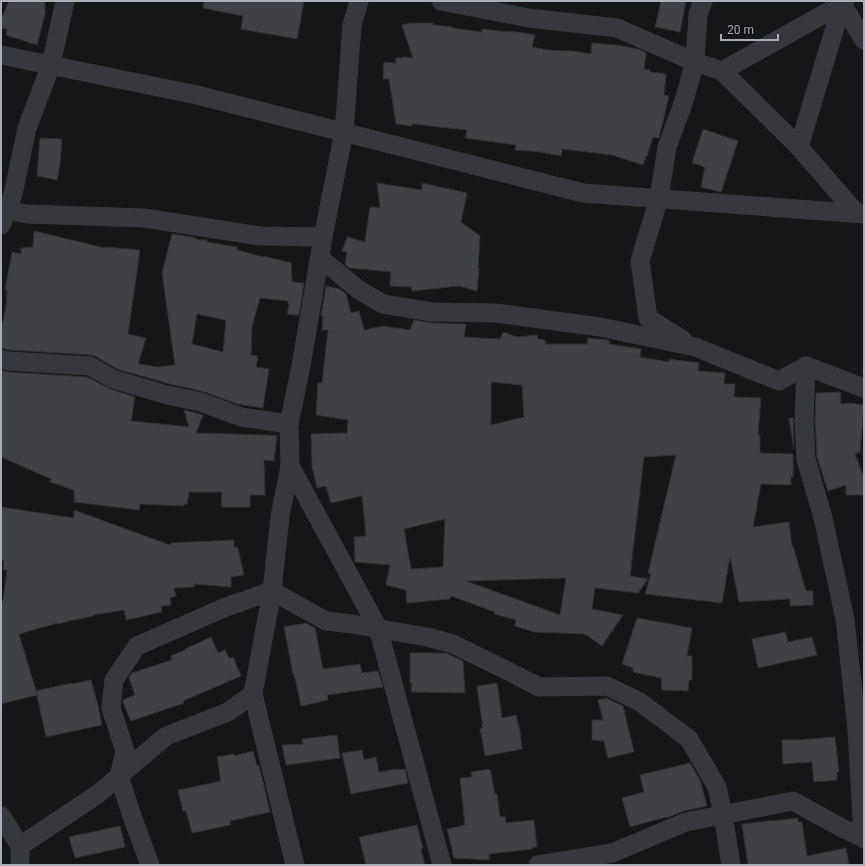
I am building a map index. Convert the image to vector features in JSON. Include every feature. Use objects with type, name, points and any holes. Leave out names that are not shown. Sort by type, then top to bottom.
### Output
[{"type":"street","points":[[65,1],[51,65],[27,128],[13,194],[3,214],[144,218],[260,236],[323,237]]},
{"type":"street","points":[[294,865],[253,694],[272,591],[280,516],[290,466],[289,424],[301,366],[323,237],[344,132],[352,25],[359,1]]},
{"type":"street","points":[[441,1],[530,18],[617,28],[695,62],[722,71],[799,147],[860,213]]},
{"type":"street","points":[[694,347],[648,318],[640,262],[660,198],[667,147],[683,104],[695,62],[698,14],[703,1]]},
{"type":"street","points":[[722,71],[843,2]]},
{"type":"street","points":[[843,2],[864,40]]},
{"type":"street","points":[[799,147],[843,2]]},
{"type":"street","points":[[1,54],[198,95],[582,193],[860,213]]},
{"type":"street","points":[[320,258],[358,290],[383,304],[432,312],[496,313],[600,327],[694,347],[779,381],[806,366],[864,388]]},
{"type":"street","points":[[1,359],[9,361],[90,366],[113,379],[167,395],[202,402],[241,418],[289,424]]},
{"type":"street","points":[[538,865],[584,861],[612,853],[686,822],[793,801],[840,828],[864,838],[857,729],[845,619],[823,518],[806,459],[804,420],[806,366]]},
{"type":"street","points":[[290,466],[378,628],[442,865]]},
{"type":"street","points":[[150,865],[118,776],[125,751],[112,708],[114,680],[137,646],[226,607],[272,591],[326,621],[378,628],[427,637],[453,644],[539,688],[607,686],[640,702],[689,739],[717,787],[731,865]]},
{"type":"street","points":[[20,846],[98,794],[166,736],[228,712],[253,694]]},
{"type":"street","points":[[857,729],[864,706]]},
{"type":"street","points":[[1,816],[20,846],[20,865]]},
{"type":"building","points":[[9,1],[45,1],[45,14],[37,45],[6,35],[7,29],[1,28],[1,20]]},
{"type":"building","points":[[204,1],[304,1],[297,39],[241,29],[243,16],[203,8]]},
{"type":"building","points":[[661,1],[686,1],[680,32],[655,27]]},
{"type":"building","points":[[410,23],[433,23],[433,25],[482,32],[482,29],[511,31],[535,35],[532,47],[548,50],[572,51],[591,54],[592,43],[617,45],[638,49],[646,53],[644,69],[650,70],[650,72],[666,74],[664,95],[669,96],[659,138],[653,137],[643,165],[612,155],[562,149],[561,156],[540,152],[515,150],[516,145],[465,138],[467,130],[412,124],[412,126],[396,124],[389,79],[383,79],[384,62],[396,63],[396,58],[413,58],[402,25]]},
{"type":"building","points":[[703,129],[738,141],[721,192],[701,187],[705,167],[692,163]]},
{"type":"building","points":[[40,138],[62,139],[57,180],[37,176]]},
{"type":"building","points":[[377,183],[422,190],[422,183],[467,193],[461,222],[480,236],[477,291],[459,286],[412,291],[411,287],[390,286],[391,272],[349,268],[345,264],[347,252],[342,251],[347,237],[365,242],[370,207],[380,208]]},
{"type":"building","points":[[34,231],[105,248],[140,250],[128,334],[146,338],[138,364],[158,367],[175,365],[162,273],[172,234],[237,247],[237,250],[291,263],[292,282],[304,283],[299,315],[287,314],[289,304],[288,301],[260,298],[252,326],[251,355],[258,356],[256,367],[269,369],[263,408],[237,404],[205,392],[117,369],[91,355],[11,350],[1,348],[1,330],[6,307],[7,290],[5,290],[12,252],[21,254],[21,248],[33,247]],"holes":[[[197,314],[226,320],[223,352],[192,344]]]},
{"type":"building","points":[[326,286],[340,289],[346,294],[351,313],[359,311],[364,330],[383,326],[410,330],[414,320],[432,323],[466,324],[464,337],[500,339],[503,332],[517,337],[537,335],[538,339],[545,340],[545,344],[587,344],[588,338],[609,340],[609,344],[641,349],[640,357],[669,362],[669,359],[699,363],[698,371],[725,373],[724,384],[735,384],[734,397],[761,398],[758,435],[760,435],[760,453],[793,454],[793,477],[791,477],[791,485],[761,484],[753,527],[789,522],[792,546],[806,591],[813,591],[813,605],[790,606],[790,599],[739,602],[730,557],[722,603],[645,594],[651,574],[648,573],[676,455],[644,457],[630,576],[648,579],[638,593],[595,588],[592,609],[623,615],[602,646],[585,634],[534,632],[515,626],[516,620],[494,614],[495,612],[451,596],[450,599],[407,603],[406,590],[386,585],[390,565],[355,562],[354,537],[366,536],[362,496],[331,503],[326,486],[317,488],[312,467],[311,434],[347,433],[348,420],[316,415],[318,383],[322,383],[328,330],[322,330],[323,316],[321,316]],"holes":[[[491,382],[522,385],[524,417],[491,425]],[[445,519],[443,567],[411,569],[404,529]],[[566,578],[560,615],[466,581]]]},
{"type":"building","points":[[1,370],[8,372],[87,377],[110,389],[135,397],[131,421],[189,427],[184,410],[203,415],[196,433],[277,436],[274,461],[264,460],[265,495],[250,495],[250,507],[221,507],[222,492],[189,492],[187,504],[184,504],[184,506],[140,504],[139,510],[74,502],[74,490],[50,482],[51,479],[1,457]]},
{"type":"building","points":[[840,392],[841,404],[849,403],[864,405],[860,452],[855,454],[864,478],[864,495],[846,495],[846,485],[828,491],[817,457],[815,420],[816,393]]},
{"type":"building","points":[[789,418],[793,418],[794,449]]},
{"type":"building","points":[[1,507],[74,518],[74,510],[170,545],[170,543],[234,540],[234,547],[238,548],[244,575],[231,577],[231,587],[194,584],[194,587],[174,588],[176,596],[170,598],[171,605],[161,606],[162,612],[126,620],[124,610],[58,623],[19,634],[36,691],[91,680],[97,701],[102,725],[46,737],[37,695],[1,704],[1,601],[3,601],[7,570],[3,569],[4,561],[1,560]]},
{"type":"building","points":[[637,618],[692,628],[687,656],[692,656],[692,680],[689,680],[688,691],[662,690],[661,678],[633,672],[633,668],[622,664]]},
{"type":"building","points":[[306,623],[315,628],[323,669],[360,664],[362,673],[378,671],[383,687],[327,695],[328,700],[301,706],[284,627]]},
{"type":"building","points":[[785,632],[788,642],[812,637],[817,655],[758,668],[752,639]]},
{"type":"building","points":[[211,637],[218,653],[225,650],[229,658],[233,657],[241,676],[183,701],[184,703],[131,721],[123,700],[135,695],[129,677],[132,673],[172,660],[171,656]]},
{"type":"building","points":[[410,653],[446,653],[463,661],[465,693],[411,692],[412,683],[410,683]]},
{"type":"building","points":[[497,683],[502,718],[516,715],[522,749],[485,756],[480,728],[483,728],[477,686]]},
{"type":"building","points":[[606,698],[623,706],[634,752],[608,758],[604,741],[592,740],[592,720],[603,720],[598,700]]},
{"type":"building","points":[[337,735],[340,758],[286,765],[282,745],[303,744],[302,739]]},
{"type":"building","points":[[835,737],[839,772],[837,772],[837,780],[814,782],[812,762],[783,764],[782,740]]},
{"type":"building","points":[[362,750],[364,760],[376,757],[379,772],[405,769],[408,783],[351,794],[342,753]]},
{"type":"building","points":[[253,751],[257,766],[259,765],[270,812],[230,821],[231,825],[192,833],[186,811],[183,811],[178,790],[221,781],[217,757],[234,754],[234,756]]},
{"type":"building","points":[[690,763],[700,780],[707,806],[684,811],[666,818],[630,827],[622,798],[644,792],[640,775]]},
{"type":"building","points":[[490,769],[495,794],[497,794],[500,817],[505,816],[506,823],[534,820],[537,847],[533,847],[533,849],[489,854],[489,860],[454,858],[447,829],[465,825],[460,778],[472,777],[471,772]]},
{"type":"building","points":[[798,818],[798,822],[802,822],[807,856],[846,848],[849,865],[748,865],[742,824]]},
{"type":"building","points":[[417,825],[423,848],[421,849],[425,865],[366,865],[359,837]]},
{"type":"building","points":[[120,826],[125,847],[75,858],[69,837]]}]
